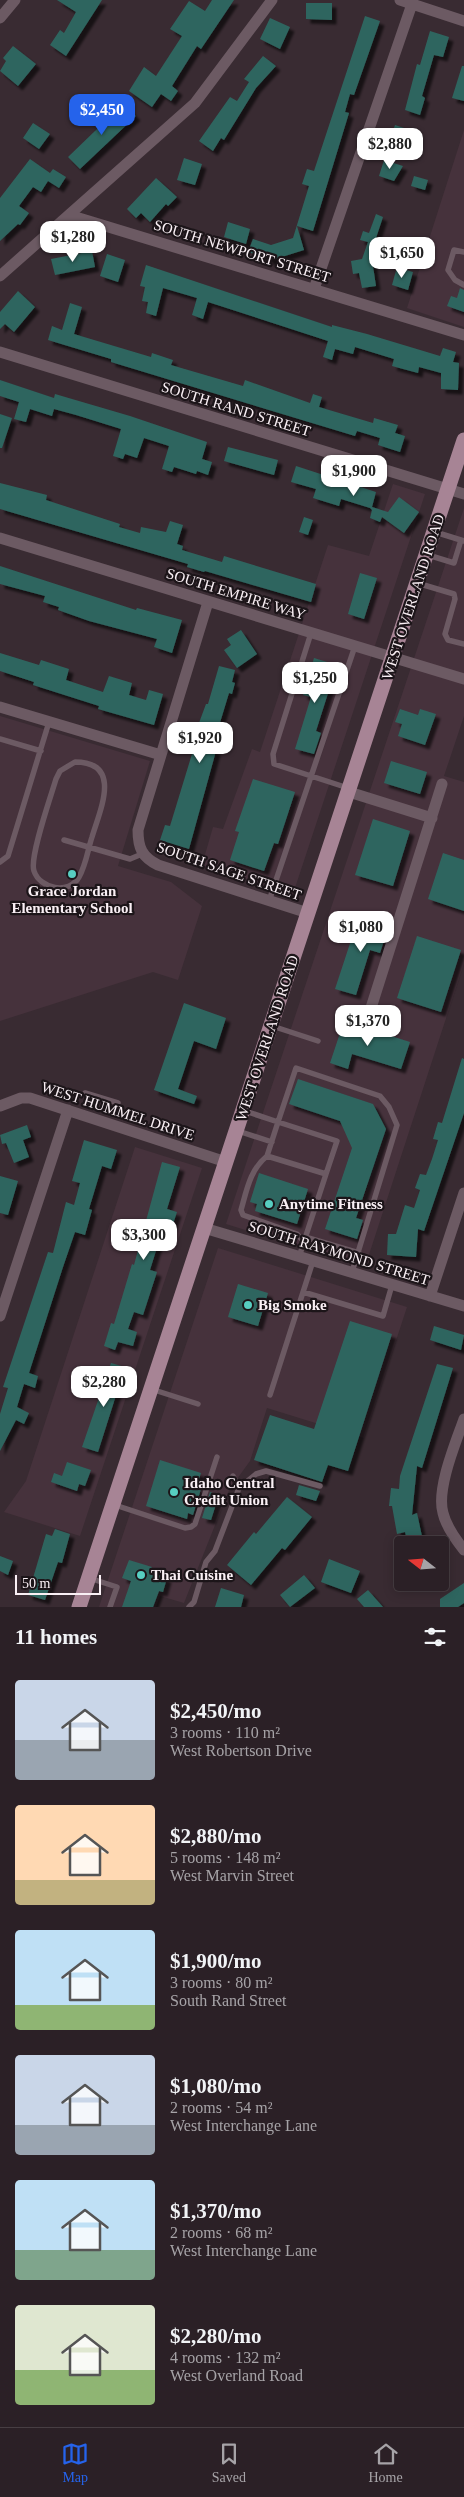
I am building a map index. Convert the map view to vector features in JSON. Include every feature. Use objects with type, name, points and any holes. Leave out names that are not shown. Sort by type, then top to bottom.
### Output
[{"type":"main road","name":"WEST OVERLAND ROAD","points":[[79,1607],[394,658],[464,440]]},
{"type":"street","points":[[0,18],[15,0]]},
{"type":"street","points":[[0,276],[196,102],[272,0]]},
{"type":"street","points":[[400,0],[464,21]]},
{"type":"street","points":[[314,289],[412,4]]},
{"type":"street","name":"SOUTH NEWPORT STREET","points":[[69,215],[464,335]]},
{"type":"street","name":"SOUTH RAND STREET","points":[[0,352],[464,494]]},
{"type":"street","name":"SOUTH EMPIRE WAY","points":[[0,538],[464,679]]},
{"type":"street","points":[[142,854],[138,844],[138,830],[208,602]]},
{"type":"street","points":[[0,707],[161,755]]},
{"type":"street","points":[[370,1011],[442,784]]},
{"type":"street","points":[[349,790],[432,818]]},
{"type":"street","name":"SOUTH SAGE STREET","points":[[142,854],[158,866],[308,913]]},
{"type":"street","name":"WEST HUMMEL DRIVE","points":[[0,1106],[21,1098],[30,1098],[226,1162]]},
{"type":"street","points":[[0,1316],[3,1295],[68,1110]]},
{"type":"street","points":[[430,1296],[464,1193]]},
{"type":"street","name":"SOUTH RAYMOND STREET","points":[[204,1228],[464,1306]]},
{"type":"street","points":[[464,1419],[444,1478],[442,1512],[456,1540],[464,1550]]},
{"type":"lane","points":[[464,252],[454,250],[448,270],[455,280],[464,285]]},
{"type":"lane","points":[[427,554],[454,563],[463,540],[434,532]]},
{"type":"lane","points":[[417,583],[454,594],[455,599],[445,634],[448,640],[464,644]]},
{"type":"lane","points":[[312,633],[273,754],[274,764],[349,790]]},
{"type":"lane","points":[[269,901],[355,646]]},
{"type":"lane","points":[[0,862],[8,856],[50,722]]},
{"type":"lane","points":[[0,738],[41,751]]},
{"type":"lane","points":[[76,762],[84,762],[100,771],[106,787],[88,848],[79,877],[73,883],[58,888],[50,887],[37,878],[32,862],[56,779],[60,771],[76,762]]},
{"type":"lane","points":[[64,840],[130,859],[142,854]]},
{"type":"lane","points":[[271,1025],[318,1041]]},
{"type":"lane","points":[[352,1273],[359,1253],[397,1125],[389,1106],[380,1096],[296,1068],[267,1156],[256,1166],[252,1173],[241,1210],[243,1215],[297,1234],[304,1239],[359,1253]]},
{"type":"lane","points":[[85,1093],[118,1104]]},
{"type":"lane","points":[[243,1110],[337,1141],[299,1257]]},
{"type":"lane","points":[[236,1130],[272,1142]]},
{"type":"lane","points":[[267,1156],[326,1174]]},
{"type":"lane","points":[[270,1394],[313,1261]]},
{"type":"lane","points":[[303,1292],[383,1316],[392,1285]]},
{"type":"lane","points":[[151,1389],[198,1404]]},
{"type":"lane","points":[[113,1504],[185,1528],[191,1527],[194,1524],[217,1457]]},
{"type":"lane","points":[[189,1607],[194,1602],[206,1562],[215,1550],[239,1488],[256,1474],[266,1471],[320,1486]]},
{"type":"lane","points":[[233,1476],[239,1488]]},
{"type":"lane","points":[[88,1577],[117,1587],[110,1607]]},
{"type":"shaded area","points":[[464,130],[464,327],[407,308]]},
{"type":"shaded area","points":[[393,484],[425,494],[293,894],[202,865],[213,827],[223,829],[252,749],[260,752],[328,545],[369,556]]},
{"type":"shaded area","points":[[464,508],[464,716],[444,776],[464,782],[464,963],[365,1267],[226,1224]]},
{"type":"shaded area","name":"Grace Jordan Elementary School","points":[[0,716],[150,761],[118,866],[171,882],[202,906],[178,980],[153,972],[0,1021]]},
{"type":"shaded area","points":[[135,1147],[202,1168],[80,1536],[4,1512],[26,1481]]},
{"type":"shaded area","points":[[218,1248],[407,1307],[364,1438],[267,1408],[250,1461],[229,1490],[184,1603],[160,1596],[156,1607],[99,1607]]},
{"type":"building","points":[[57,0],[102,0],[66,56],[50,45],[60,30],[64,33],[76,12]]},
{"type":"building","points":[[212,0],[234,0],[201,49],[197,46],[172,86],[178,91],[171,101],[161,94],[152,107],[129,91],[144,67],[156,76],[182,36],[170,29],[189,1],[205,11]]},
{"type":"building","points":[[306,3],[332,3],[332,20],[306,19]]},
{"type":"building","points":[[365,16],[380,21],[354,95],[350,94],[345,112],[349,113],[313,231],[297,226],[304,250],[269,261],[268,258],[248,252],[253,239],[271,245],[293,238],[309,186],[302,184],[307,169],[314,171]]},
{"type":"building","points":[[270,18],[290,27],[280,49],[260,39]]},
{"type":"building","points":[[430,31],[449,37],[443,57],[434,55],[422,96],[425,98],[420,115],[405,110],[417,64],[420,65]]},
{"type":"building","points":[[13,46],[36,64],[18,86],[0,71],[6,61],[3,58]]},
{"type":"building","points":[[263,56],[276,66],[256,88],[224,140],[221,138],[213,151],[199,141],[230,97],[237,101],[249,82],[244,79]]},
{"type":"building","points":[[462,66],[464,66],[464,101],[452,98]]},
{"type":"building","points":[[123,104],[136,116],[80,169],[68,157]]},
{"type":"building","points":[[33,123],[50,134],[39,149],[23,138]]},
{"type":"building","points":[[395,125],[407,129],[401,147],[389,143]]},
{"type":"building","points":[[184,158],[202,164],[195,185],[177,180]]},
{"type":"building","points":[[30,159],[50,173],[53,169],[66,177],[59,188],[48,181],[41,192],[33,187],[19,206],[29,213],[20,225],[18,224],[0,241],[0,198]]},
{"type":"building","points":[[384,160],[403,166],[394,181],[379,176]]},
{"type":"building","points":[[414,176],[428,180],[425,190],[411,186]]},
{"type":"building","points":[[156,178],[177,197],[168,206],[166,204],[150,222],[141,213],[136,218],[127,209]]},
{"type":"building","points":[[376,214],[383,217],[374,244],[379,246],[376,254],[371,253],[376,286],[362,288],[359,273],[353,274],[351,261],[362,259],[368,242],[360,240],[363,231],[369,233]]},
{"type":"building","points":[[228,222],[250,229],[246,244],[224,237]]},
{"type":"building","points":[[92,251],[95,267],[55,275],[51,259]]},
{"type":"building","points":[[107,254],[125,260],[118,282],[100,276]]},
{"type":"building","points":[[146,265],[332,327],[332,325],[367,334],[440,356],[443,348],[456,352],[453,362],[459,363],[458,390],[441,389],[441,373],[419,367],[418,373],[392,366],[394,359],[355,347],[353,354],[335,349],[332,360],[323,357],[328,341],[208,302],[203,319],[192,315],[197,298],[163,288],[156,316],[146,313],[148,302],[142,301],[145,287],[140,286]]},
{"type":"building","points":[[397,267],[413,272],[408,290],[392,285]]},
{"type":"building","points":[[460,288],[464,290],[464,312],[447,306],[451,296],[457,298]]},
{"type":"building","points":[[18,291],[35,307],[14,332],[5,324],[0,329],[0,312]]},
{"type":"building","points":[[70,303],[82,307],[74,334],[151,357],[152,353],[173,360],[171,365],[243,386],[245,380],[310,403],[313,394],[322,397],[319,407],[373,423],[374,418],[398,425],[395,433],[405,436],[400,452],[378,445],[380,438],[357,431],[355,436],[111,362],[111,359],[48,340],[52,326],[62,330]]},
{"type":"building","points":[[0,380],[54,398],[55,394],[130,416],[207,442],[202,459],[212,462],[208,475],[197,471],[196,474],[174,467],[172,472],[162,469],[169,446],[144,438],[137,458],[125,454],[123,459],[113,456],[121,429],[76,415],[54,409],[52,416],[30,409],[26,422],[14,419],[19,402],[0,396]]},
{"type":"building","points":[[0,414],[12,418],[2,448],[0,448]]},
{"type":"building","points":[[228,447],[278,460],[274,475],[224,461]]},
{"type":"building","points":[[296,466],[376,492],[372,507],[388,512],[399,497],[419,512],[404,533],[382,517],[380,522],[370,518],[372,510],[370,508],[341,499],[339,506],[313,498],[316,489],[291,482]]},
{"type":"building","points":[[0,483],[47,495],[46,500],[120,524],[119,527],[140,533],[141,527],[166,532],[170,521],[183,525],[177,544],[183,546],[182,550],[222,562],[224,556],[316,584],[311,602],[187,567],[188,564],[0,509]]},
{"type":"building","points":[[304,517],[313,520],[308,535],[299,532]]},
{"type":"building","points":[[0,566],[136,610],[137,608],[182,620],[172,653],[154,647],[157,639],[89,621],[58,610],[59,607],[43,602],[45,596],[0,584]]},
{"type":"building","points":[[360,573],[377,578],[364,619],[348,614]]},
{"type":"building","points":[[241,630],[257,654],[237,668],[224,650],[231,645],[227,639]]},
{"type":"building","points":[[0,653],[39,665],[41,660],[69,669],[66,680],[103,692],[109,676],[132,683],[129,695],[146,700],[149,690],[163,694],[154,725],[98,709],[99,706],[33,685],[34,682],[0,671]]},
{"type":"building","points":[[314,658],[337,665],[316,731],[321,733],[314,754],[295,749],[311,697],[303,695]]},
{"type":"building","points":[[219,666],[235,670],[232,682],[235,683],[232,694],[229,693],[212,749],[216,751],[189,849],[160,840],[165,825],[170,826],[199,731],[196,731],[206,704],[208,704]]},
{"type":"building","points":[[400,709],[418,715],[420,709],[436,714],[425,745],[398,736],[402,724],[395,722]]},
{"type":"building","points":[[391,761],[427,772],[420,794],[384,783]]},
{"type":"building","points":[[253,779],[295,792],[278,844],[274,843],[264,871],[230,860],[239,832],[235,831]]},
{"type":"building","points":[[373,819],[410,831],[393,886],[355,875]]},
{"type":"building","points":[[443,853],[464,860],[464,911],[428,899]]},
{"type":"building","points":[[359,916],[389,925],[380,953],[370,950],[356,995],[335,989]]},
{"type":"building","points":[[417,936],[461,950],[441,1012],[397,998]]},
{"type":"building","points":[[184,1003],[226,1018],[216,1049],[194,1041],[178,1089],[197,1096],[194,1104],[154,1090]]},
{"type":"building","points":[[344,1021],[410,1042],[401,1069],[352,1054],[348,1069],[330,1063]]},
{"type":"building","points":[[462,1058],[464,1059],[464,1113],[424,1231],[418,1229],[416,1257],[387,1255],[388,1234],[396,1234],[405,1205],[414,1208],[420,1190],[415,1188],[420,1174],[426,1175],[432,1159],[438,1140],[433,1139],[438,1122],[442,1123]]},
{"type":"building","points":[[298,1079],[373,1104],[386,1129],[356,1218],[363,1220],[357,1239],[325,1229],[352,1148],[340,1121],[289,1104]]},
{"type":"building","points":[[27,1125],[31,1137],[23,1140],[29,1157],[14,1163],[6,1143],[2,1144],[0,1135]]},
{"type":"building","points":[[84,1140],[117,1150],[111,1169],[102,1166],[89,1209],[92,1210],[85,1235],[75,1232],[63,1267],[29,1373],[38,1376],[35,1388],[24,1384],[17,1407],[29,1413],[24,1424],[16,1420],[0,1451],[0,1414],[8,1388],[3,1387],[48,1252],[53,1253],[66,1202],[74,1205],[80,1183],[72,1181]]},
{"type":"building","points":[[162,1162],[180,1167],[167,1209],[177,1212],[172,1227],[158,1223],[153,1239],[159,1241],[150,1270],[157,1272],[143,1315],[134,1312],[128,1329],[137,1332],[133,1346],[118,1342],[115,1350],[104,1346],[111,1323],[114,1324],[132,1264],[134,1265]]},
{"type":"building","points":[[259,1173],[308,1189],[297,1224],[255,1211],[257,1204],[250,1202]]},
{"type":"building","points":[[0,1176],[18,1181],[8,1215],[0,1213]]},
{"type":"building","name":"Big Smoke","points":[[238,1284],[268,1293],[258,1326],[228,1317]]},
{"type":"building","points":[[350,1321],[392,1334],[348,1471],[328,1465],[322,1482],[254,1460],[270,1415],[314,1429]]},
{"type":"building","points":[[434,1326],[464,1335],[461,1350],[430,1340]]},
{"type":"building","points":[[111,1363],[125,1367],[98,1452],[82,1447]]},
{"type":"building","points":[[437,1364],[453,1368],[422,1468],[417,1466],[412,1515],[417,1513],[422,1536],[406,1536],[405,1532],[397,1534],[392,1506],[389,1506],[391,1488],[399,1489],[400,1476]]},
{"type":"building","points":[[160,1460],[201,1473],[196,1488],[201,1489],[193,1515],[188,1513],[187,1519],[146,1506]]},
{"type":"building","points":[[67,1462],[91,1470],[85,1486],[79,1484],[77,1491],[51,1482],[54,1473],[62,1476]]},
{"type":"building","points":[[299,1485],[320,1491],[316,1501],[296,1495]]},
{"type":"building","points":[[210,1492],[219,1495],[211,1520],[202,1518]]},
{"type":"building","points":[[287,1497],[312,1517],[285,1550],[282,1548],[251,1585],[227,1565],[254,1532],[256,1534]]},
{"type":"building","points":[[55,1529],[70,1534],[62,1563],[58,1562],[45,1600],[28,1595],[46,1534],[52,1536]]},
{"type":"building","points":[[0,1556],[13,1561],[8,1575],[0,1571]]},
{"type":"building","points":[[329,1559],[360,1571],[351,1593],[321,1582]]},
{"type":"building","points":[[129,1560],[152,1567],[150,1572],[167,1578],[163,1592],[159,1591],[153,1607],[122,1607],[131,1581],[122,1578]]},
{"type":"building","points":[[304,1575],[315,1588],[290,1607],[280,1595]]},
{"type":"building","points":[[464,1583],[464,1603],[458,1607],[440,1607],[440,1599]]},
{"type":"building","points":[[221,1588],[244,1595],[241,1607],[215,1607]]},
{"type":"building","points":[[368,1590],[383,1607],[364,1607],[357,1599]]},
{"type":"place","name":"Grace Jordan Elementary School","points":[[72,874]]},
{"type":"place","name":"Anytime Fitness","points":[[269,1204]]},
{"type":"place","name":"Big Smoke","points":[[248,1305]]},
{"type":"place","name":"Idaho Central Credit Union","points":[[174,1492]]},
{"type":"place","name":"Thai Cuisine","points":[[141,1575]]}]
